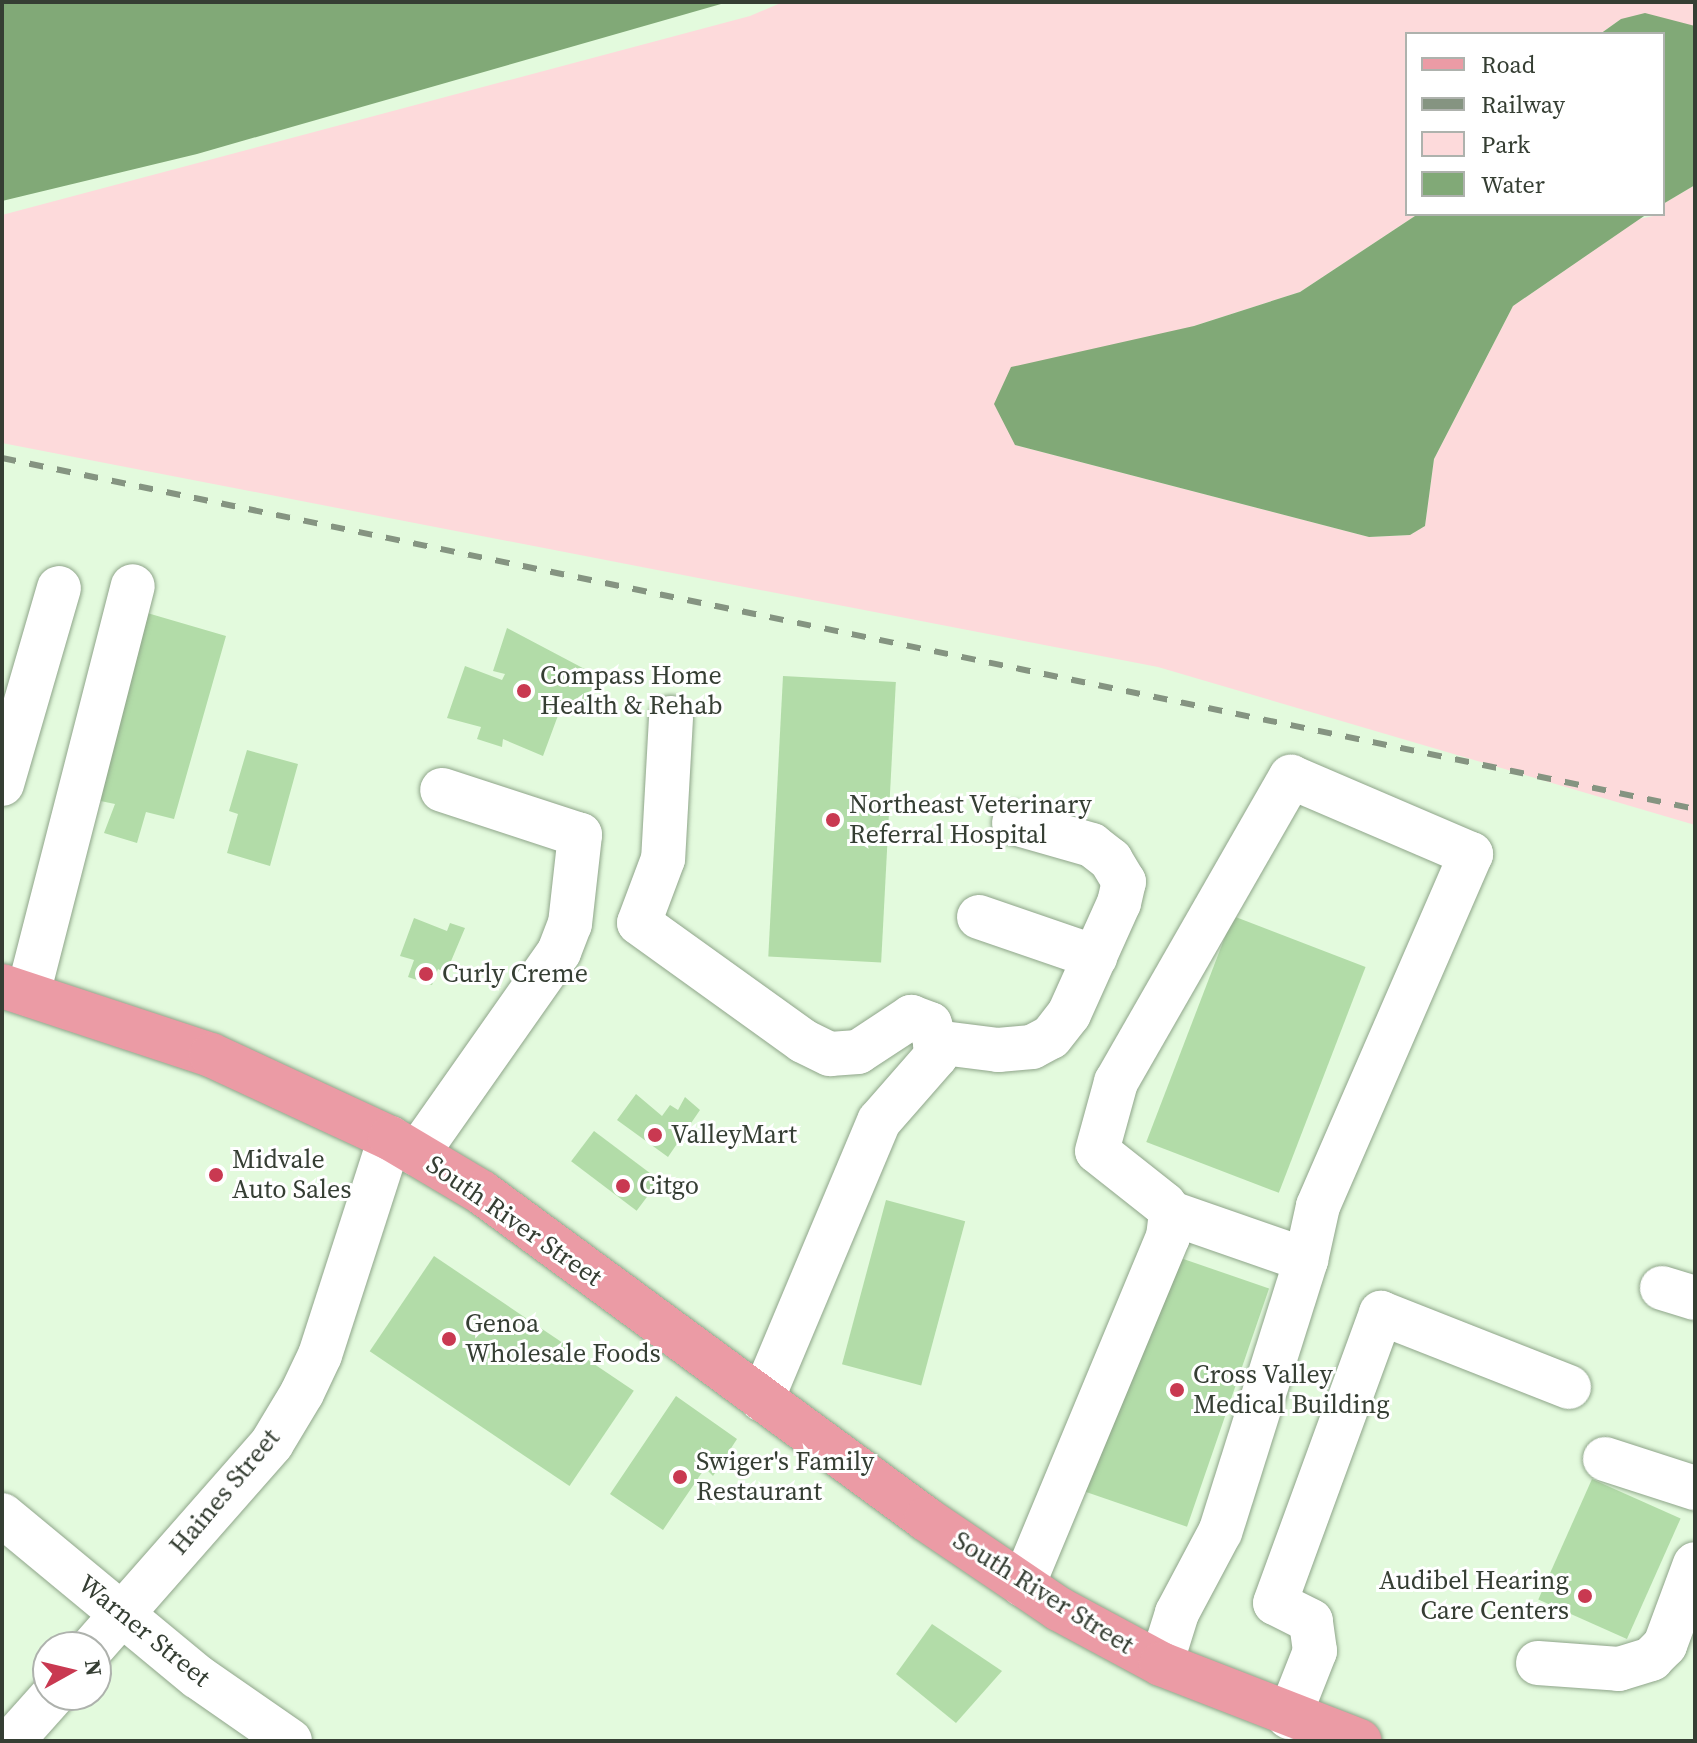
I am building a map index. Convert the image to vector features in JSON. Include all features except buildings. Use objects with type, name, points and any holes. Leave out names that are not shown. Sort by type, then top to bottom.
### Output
[{"type":"main road","name":"South River Street","points":[[15,990],[211,1055],[403,1146],[481,1192],[762,1399],[1023,1585],[1161,1664],[1351,1740]]},
{"type":"street","points":[[15,990],[133,586]]},
{"type":"street","points":[[2,784],[59,588]]},
{"type":"street","points":[[639,923],[663,859],[671,718]]},
{"type":"street","points":[[1161,1664],[1177,1613],[1220,1532],[1306,1260],[1318,1206],[1471,854],[1291,777],[1116,1082],[1097,1151],[1169,1225],[1306,1260]]},
{"type":"street","name":"Haines Street","points":[[107,1631],[272,1443],[302,1393],[403,1146],[559,952],[573,901],[580,835],[442,790]]},
{"type":"street","points":[[935,1042],[998,1050],[1032,1047],[1051,1037],[1069,1014],[1124,882],[1111,860],[1092,845],[1014,823]]},
{"type":"street","points":[[573,901],[639,923],[803,1041],[830,1054],[858,1052],[911,1017],[930,1024],[936,1056],[879,1121],[762,1399]]},
{"type":"street","points":[[979,917],[1095,957]]},
{"type":"street","points":[[1023,1585],[1169,1225]]},
{"type":"street","points":[[1289,1717],[1315,1651],[1311,1621],[1275,1603],[1381,1313],[1569,1387]]},
{"type":"street","points":[[1605,1459],[1695,1488]]},
{"type":"street","name":"Warner Street","points":[[2,1515],[121,1614],[290,1741]]},
{"type":"street","points":[[1538,1663],[1619,1669],[1651,1659],[1665,1645],[1695,1564]]},
{"type":"street","points":[[12,1741],[39,1711]]},
{"type":"green space","points":[[783,2],[1695,2],[1695,26],[1621,19],[1603,32],[1405,32],[1405,216],[1415,216],[1300,292],[1194,326],[1015,445],[1369,537],[1410,535],[1425,526],[1434,459],[1513,306],[1639,219],[1665,216],[1665,203],[1695,185],[1695,825],[1158,667],[2,443],[2,215],[750,16]]},
{"type":"water","points":[[2,2],[728,2],[197,154],[2,201]]},
{"type":"water","points":[[1645,13],[1695,26],[1695,185],[1665,203],[1665,32],[1603,32],[1621,19]]},
{"type":"water","points":[[1415,216],[1644,216],[1513,306],[1434,459],[1425,526],[1410,535],[1369,537],[1015,445],[994,404],[1011,367],[1194,326],[1300,292]]},
{"type":"railway","points":[[2,458],[1695,809]]},
{"type":"place","name":"Compass Home Health & Rehab","points":[[524,691]]},
{"type":"place","name":"Northeast Veterinary Referral Hospital","points":[[833,820]]},
{"type":"place","name":"Curly Creme","points":[[426,974]]},
{"type":"place","name":"ValleyMart","points":[[655,1135]]},
{"type":"place","name":"Midvale Auto Sales","points":[[216,1175]]},
{"type":"place","name":"Citgo","points":[[623,1186]]},
{"type":"place","name":"Genoa Wholesale Foods","points":[[449,1339]]},
{"type":"place","name":"Cross Valley Medical Building","points":[[1177,1390]]},
{"type":"place","name":"Swiger's Family Restaurant","points":[[680,1477]]},
{"type":"place","name":"Audibel Hearing Care Centers","points":[[1585,1596]]}]
